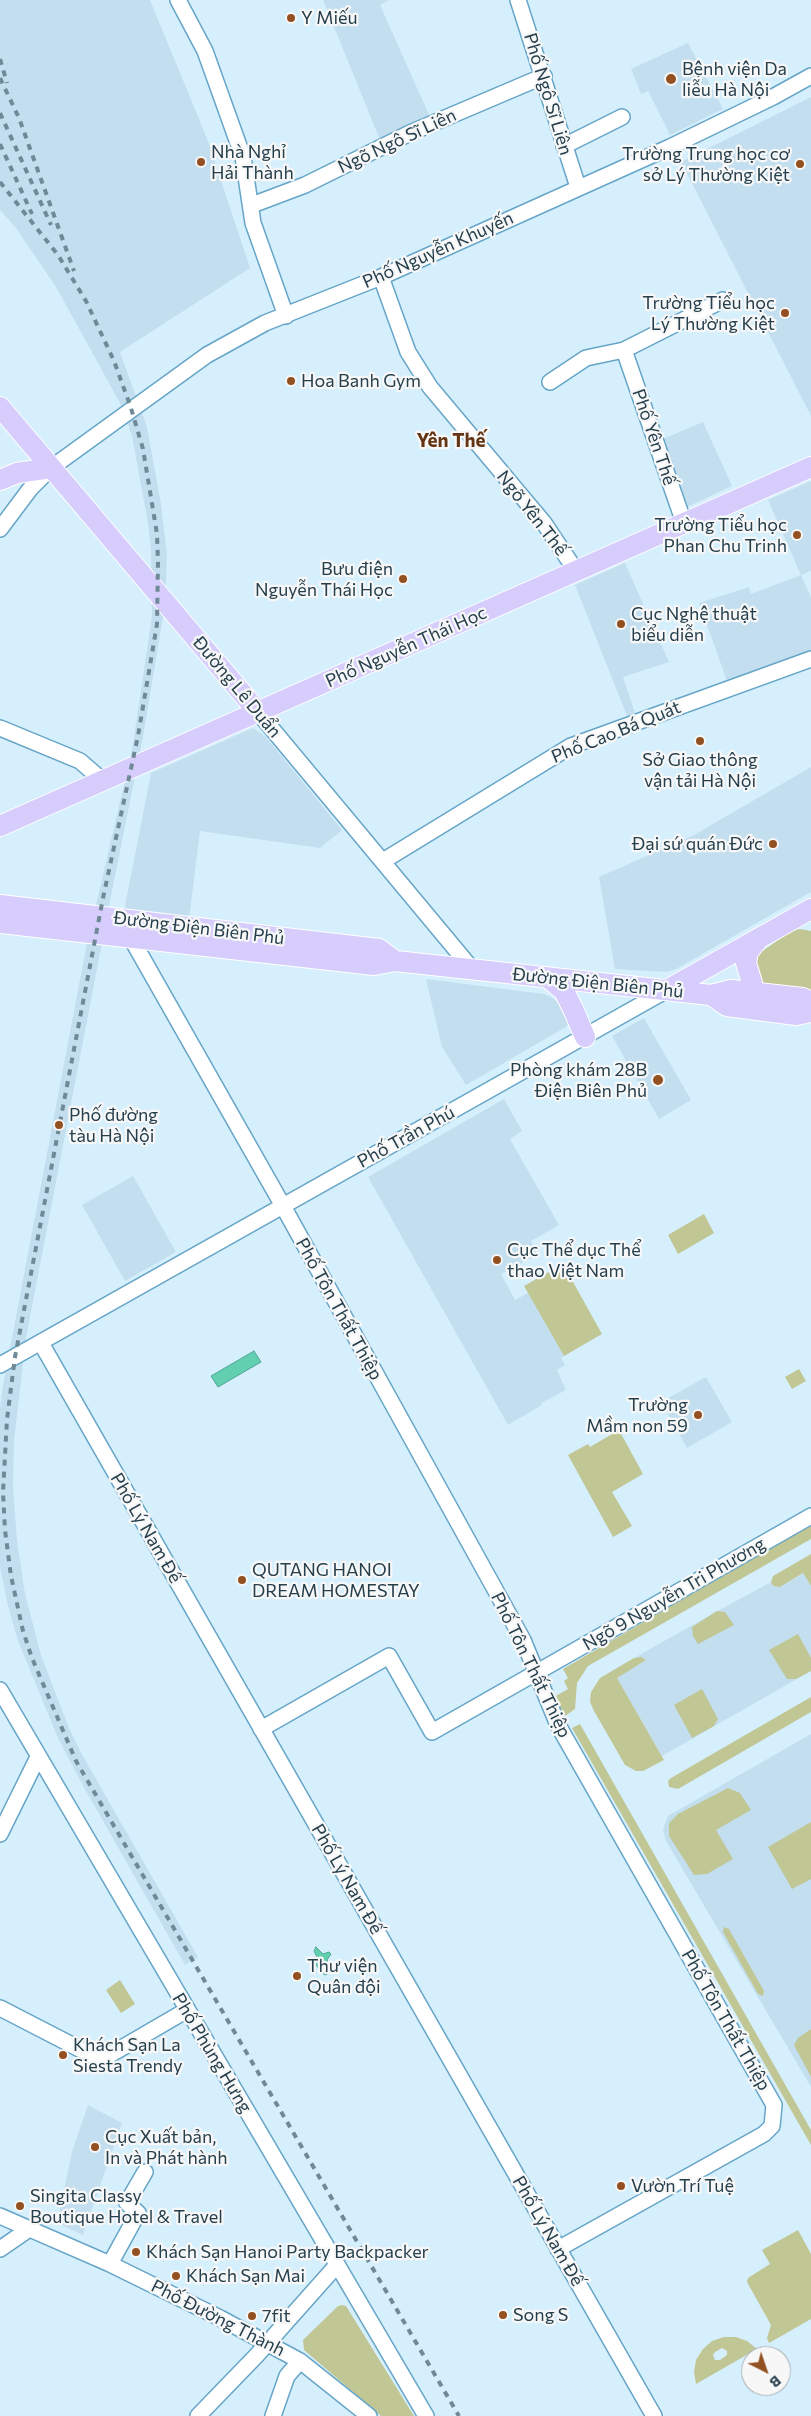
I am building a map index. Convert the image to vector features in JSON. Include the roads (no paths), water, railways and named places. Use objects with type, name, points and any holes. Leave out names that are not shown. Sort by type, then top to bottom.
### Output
[{"type":"main road","name":"Đường Lê Duẩn","points":[[0,407],[258,712]]},
{"type":"main road","name":"Phố Nguyễn Thái Học","points":[[0,826],[811,467]]},
{"type":"main road","points":[[0,480],[17,473],[51,468]]},
{"type":"main road","name":"Đường Điện Biên Phủ","points":[[0,904],[379,949],[395,961]]},
{"type":"main road","name":"Phố Trần Phú","points":[[667,990],[811,909]]},
{"type":"main road","name":"Đường Điện Biên Phủ","points":[[0,924],[374,965],[395,961],[711,995],[731,990],[802,998],[811,1002]]},
{"type":"main road","points":[[755,993],[746,963],[748,952],[759,938]]},
{"type":"main road","points":[[548,978],[564,991],[584,1037]]},
{"type":"main road","name":"Đường Điện Biên Phủ","points":[[711,995],[727,1006],[796,1015],[811,1012]]},
{"type":"street","points":[[178,0],[205,52],[240,148],[252,206],[253,223],[286,316]]},
{"type":"street","name":"Phố Ngô Sĩ Liên","points":[[518,0],[544,76],[578,187]]},
{"type":"street","name":"Ngõ Ngô Sĩ Liên","points":[[252,206],[305,185],[410,132],[544,76]]},
{"type":"street","name":"Phố Nguyễn Khuyến","points":[[0,529],[30,489],[51,468],[207,355],[265,323],[381,277],[735,116],[811,76]]},
{"type":"street","points":[[564,146],[622,118]]},
{"type":"street","name":"Ngõ Yên Thế","points":[[381,277],[408,352],[430,387],[544,523],[576,571]]},
{"type":"street","points":[[550,382],[586,358],[624,350],[723,300]]},
{"type":"street","name":"Phố Yên Thế","points":[[624,350],[684,523]]},
{"type":"street","name":"Phố Cao Bá Quát","points":[[382,861],[571,746],[811,659]]},
{"type":"street","name":"Đường Lê Duẩn","points":[[258,712],[472,969]]},
{"type":"street","points":[[0,728],[80,761],[103,781]]},
{"type":"street","name":"Phố Tôn Thất Thiệp","points":[[131,938],[283,1206],[523,1640],[558,1725],[774,2105],[772,2126],[764,2134],[558,2249]]},
{"type":"street","name":"Phố Trần Phú","points":[[0,1365],[667,990]]},
{"type":"street","name":"Phố Lý Nam Đế","points":[[41,1343],[654,2416]]},
{"type":"street","name":"Ngõ 9 Nguyễn Tri Phương","points":[[261,1729],[388,1656],[432,1732],[811,1516]]},
{"type":"street","name":"Phố Phùng Hưng","points":[[0,1690],[426,2416]]},
{"type":"street","points":[[0,1834],[38,1757]]},
{"type":"street","points":[[0,2008],[101,2060],[187,2010]]},
{"type":"street","points":[[110,2264],[138,2213],[127,2203],[145,2172]]},
{"type":"street","name":"Phố Đường Thành","points":[[0,2216],[110,2264],[220,2318],[300,2361],[369,2416]]},
{"type":"street","points":[[0,2249],[29,2230]]},
{"type":"street","points":[[198,2416],[257,2355],[337,2265]]},
{"type":"street","points":[[273,2416],[287,2376],[300,2361]]},
{"type":"railway","points":[[0,59],[7,83]]},
{"type":"railway","points":[[0,78],[19,118],[74,271]]},
{"type":"railway","points":[[0,113],[51,225]]},
{"type":"railway","points":[[0,144],[32,214]]},
{"type":"railway","points":[[0,182],[58,255],[86,301],[114,361],[143,449],[157,534],[158,562],[157,624],[138,736],[103,898],[15,1357],[7,1419],[3,1492],[5,1530],[11,1576],[23,1631],[32,1658],[76,1761],[459,2416]]},
{"type":"place","name":"Y Miếu","points":[[291,18]]},
{"type":"place","name":"Bệnh viện Da liễu Hà Nội","points":[[671,79]]},
{"type":"place","name":"Nhà Nghỉ Hải Thành","points":[[201,162]]},
{"type":"place","name":"Trường Trung học cơ sở Lý Thường Kiệt","points":[[800,164]]},
{"type":"place","name":"Trường Tiểu học Lý Thường Kiệt","points":[[785,313]]},
{"type":"place","name":"Hoa Banh Gym","points":[[291,381]]},
{"type":"place","name":"Trường Tiểu học Phan Chu Trinh","points":[[797,535]]},
{"type":"place","name":"Bưu điện Nguyễn Thái Học","points":[[403,579]]},
{"type":"place","name":"Cục Nghệ thuật biểu diễn","points":[[621,624]]},
{"type":"place","name":"Sở Giao thông vận tải Hà Nội","points":[[700,741]]},
{"type":"place","name":"Đại sứ quán Đức","points":[[773,844]]},
{"type":"place","name":"Phòng khám 28B Điện Biên Phủ","points":[[658,1080]]},
{"type":"place","name":"Phố đường tàu Hà Nội","points":[[59,1125]]},
{"type":"place","name":"Cục Thể dục Thể thao Việt Nam","points":[[497,1260]]},
{"type":"place","name":"Trường Mầm non 59","points":[[698,1415]]},
{"type":"place","name":"QUTANG HANOI DREAM HOMESTAY","points":[[242,1580]]},
{"type":"place","name":"Thư viện Quân đội","points":[[297,1976]]},
{"type":"place","name":"Khách Sạn La Siesta Trendy","points":[[63,2055]]},
{"type":"place","name":"Cục Xuất bản, In và Phát hành","points":[[95,2147]]},
{"type":"place","name":"Vườn Trí Tuệ","points":[[621,2186]]},
{"type":"place","name":"Singita Classy Boutique Hotel & Travel","points":[[20,2206]]},
{"type":"place","name":"Khách Sạn Hanoi Party Backpacker","points":[[136,2252]]},
{"type":"place","name":"Khách Sạn Mai","points":[[176,2276]]},
{"type":"place","name":"Song S","points":[[503,2315]]},
{"type":"place","name":"7fit","points":[[252,2316]]},
{"type":"district","name":"Yên Thế","points":[[451,441]]}]
